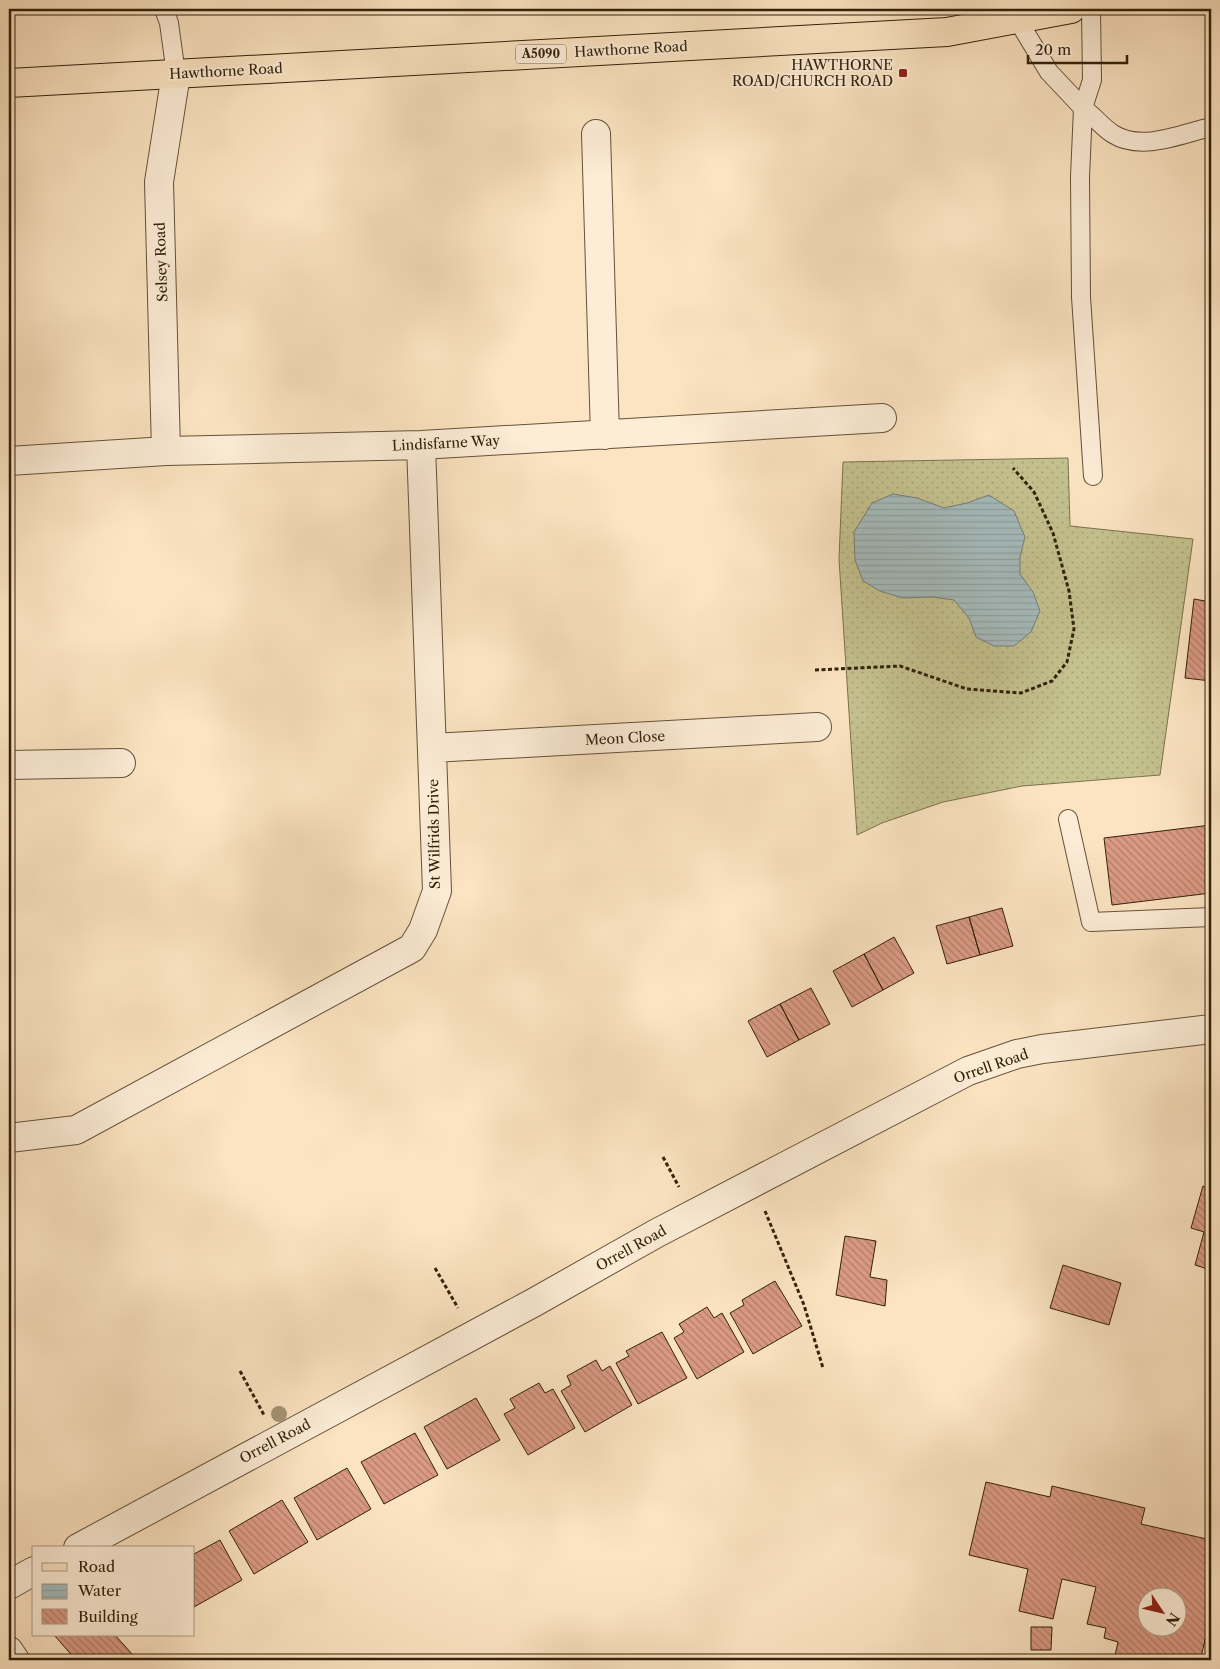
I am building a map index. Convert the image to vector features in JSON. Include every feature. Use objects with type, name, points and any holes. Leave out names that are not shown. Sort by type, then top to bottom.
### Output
[{"type":"main road","name":"Hawthorne Road","points":[[9,83],[947,32],[1070,9]]},
{"type":"street","name":"Selsey Road","points":[[166,451],[158,182],[176,74]]},
{"type":"street","points":[[596,134],[605,435]]},
{"type":"street","name":"Lindisfarne Way","points":[[9,461],[166,451],[421,446],[882,418]]},
{"type":"street","name":"St Wilfrids Drive","points":[[9,1138],[76,1130],[412,948],[423,930],[436,891],[421,446]]},
{"type":"street","name":"Meon Close","points":[[432,748],[817,728]]},
{"type":"street","points":[[9,765],[121,763]]},
{"type":"street","name":"Orrell Road","points":[[82,1546],[657,1233],[968,1070],[1017,1054],[1042,1049],[1211,1029]]},
{"type":"street","points":[[9,1584],[32,1572]]},
{"type":"street","points":[[9,1651],[15,1660]]},
{"type":"lane","points":[[164,9],[169,23],[176,74]]},
{"type":"lane","points":[[1091,9],[1092,80],[1083,108],[1080,177],[1081,296],[1093,476]]},
{"type":"lane","points":[[1017,19],[1049,72],[1083,108],[1112,134],[1129,141],[1151,142],[1211,127]]},
{"type":"lane","points":[[1068,820],[1092,922],[1211,916]]},
{"type":"path","points":[[815,670],[900,666],[968,690],[1021,693],[1052,681],[1067,662],[1074,630],[1069,591],[1053,534],[1034,492],[1013,468]]},
{"type":"path","points":[[750,1185],[766,1213],[804,1305],[823,1368]]},
{"type":"path","points":[[435,1268],[473,1334]]},
{"type":"path","points":[[240,1371],[277,1439]]},
{"type":"shaded area","points":[[1068,458],[1070,526],[1193,539],[1160,775],[1022,786],[943,802],[882,823],[857,835],[839,559],[843,462]]},
{"type":"water","points":[[893,494],[917,498],[944,508],[967,503],[989,495],[1014,511],[1025,537],[1020,557],[1020,574],[1033,592],[1040,611],[1031,632],[1014,646],[994,646],[976,637],[969,618],[954,600],[932,597],[903,598],[880,591],[863,581],[855,560],[854,532],[872,503]]},
{"type":"building","points":[[1194,599],[1211,602],[1211,681],[1185,678]]},
{"type":"building","points":[[1211,825],[1211,893],[1112,905],[1104,838]]},
{"type":"building","points":[[1002,908],[1013,946],[980,955],[969,917]]},
{"type":"building","points":[[969,917],[980,955],[947,964],[936,926]]},
{"type":"building","points":[[894,937],[914,973],[883,990],[864,954]]},
{"type":"building","points":[[864,954],[883,990],[852,1007],[833,971]]},
{"type":"building","points":[[811,988],[830,1024],[799,1040],[780,1004]]},
{"type":"building","points":[[780,1004],[799,1040],[767,1057],[748,1021]]},
{"type":"building","points":[[1203,1186],[1211,1189],[1211,1270],[1195,1265],[1204,1232],[1191,1228]]},
{"type":"building","points":[[845,1236],[876,1241],[870,1277],[887,1280],[885,1306],[836,1295]]},
{"type":"building","points":[[1063,1265],[1121,1283],[1109,1325],[1050,1308]]},
{"type":"building","points":[[775,1281],[802,1326],[753,1354],[730,1313],[744,1305],[742,1300]]},
{"type":"building","points":[[707,1307],[714,1318],[722,1313],[744,1352],[697,1379],[674,1338],[684,1332],[679,1324]]},
{"type":"building","points":[[662,1332],[687,1378],[638,1404],[616,1363],[629,1356],[626,1351]]},
{"type":"building","points":[[596,1360],[602,1371],[610,1366],[632,1405],[585,1432],[561,1391],[571,1385],[567,1376]]},
{"type":"building","points":[[539,1383],[545,1393],[553,1389],[575,1428],[528,1455],[504,1414],[515,1408],[510,1399]]},
{"type":"building","points":[[476,1398],[500,1440],[447,1469],[424,1427]]},
{"type":"building","points":[[415,1433],[438,1475],[384,1504],[361,1462]]},
{"type":"building","points":[[347,1468],[371,1509],[317,1540],[294,1498]]},
{"type":"building","points":[[986,1482],[1050,1497],[1052,1486],[1145,1508],[1141,1524],[1211,1540],[1211,1615],[1201,1657],[1208,1660],[1114,1660],[1118,1642],[1104,1638],[1106,1628],[1087,1624],[1096,1587],[1062,1579],[1053,1619],[1019,1611],[1028,1569],[969,1555]]},
{"type":"building","points":[[282,1500],[308,1542],[254,1574],[229,1531]]},
{"type":"building","points":[[220,1540],[242,1580],[195,1606],[195,1553]]},
{"type":"building","points":[[1031,1627],[1052,1627],[1051,1650],[1031,1650]]},
{"type":"building","points":[[55,1636],[116,1636],[132,1654],[125,1660],[76,1660]]},
{"type":"place","name":"HAWTHORNE ROAD/CHURCH ROAD","points":[[903,73]]}]
